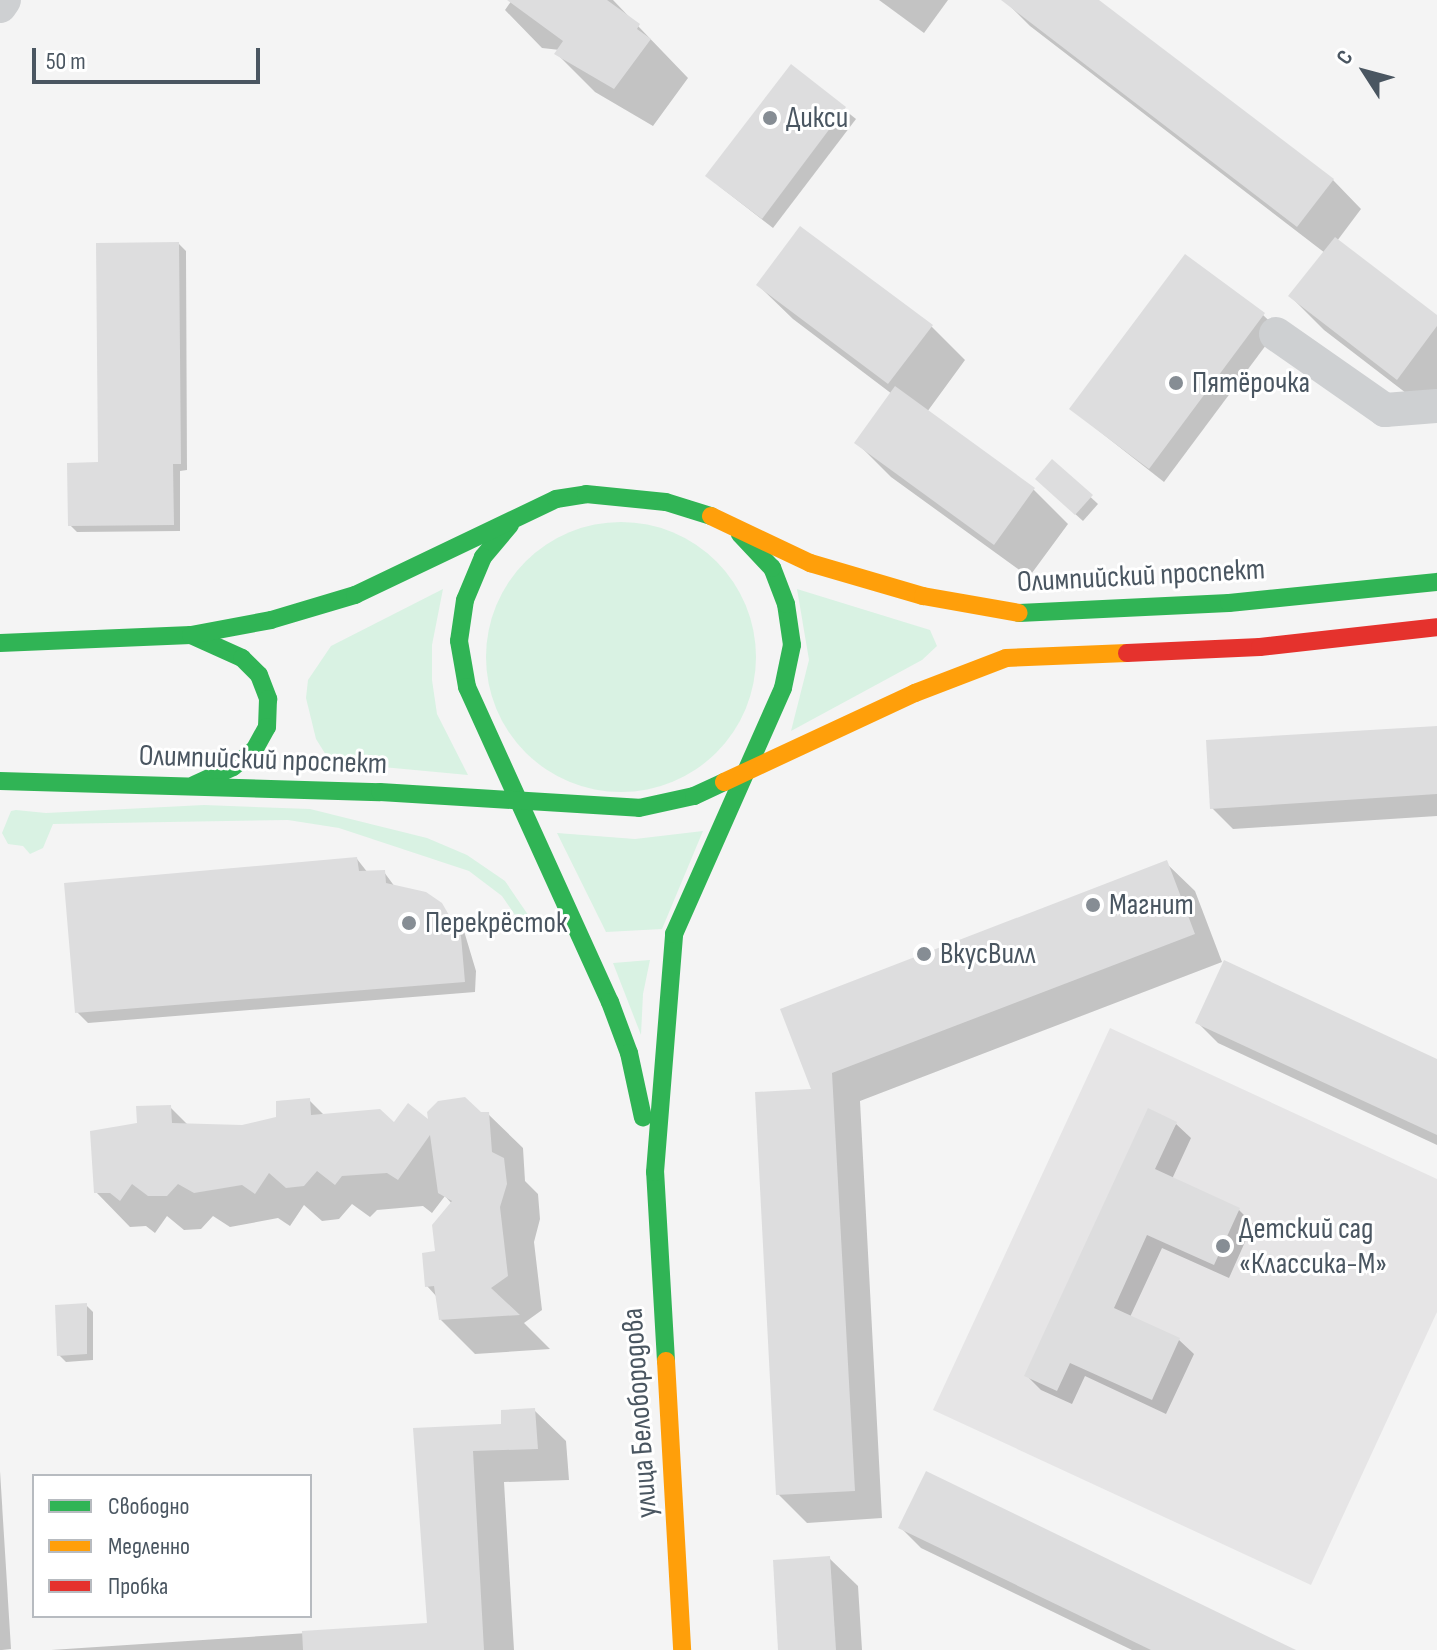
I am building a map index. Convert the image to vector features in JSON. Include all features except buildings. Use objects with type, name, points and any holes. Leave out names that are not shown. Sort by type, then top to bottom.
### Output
[{"type":"main road","name":"Олимпийский проспект","points":[[0,643],[191,635],[271,620],[355,595],[556,499],[586,494],[666,502],[719,518],[810,563],[923,596],[1019,613],[1229,603],[1437,582]]},
{"type":"main road","name":"Олимпийский проспект","points":[[719,518],[759,549],[772,568],[786,604],[792,645],[783,688],[743,772]]},
{"type":"main road","name":"Олимпийский проспект","points":[[514,520],[483,557],[465,600],[459,641],[467,687],[523,802]]},
{"type":"main road","name":"Олимпийский проспект","points":[[0,781],[194,785],[639,808],[694,796],[915,693],[1006,658],[1260,647],[1437,627]]},
{"type":"main road","points":[[191,635],[242,658],[259,675],[268,699],[267,727],[254,750],[233,767],[194,785]]},
{"type":"main road","points":[[655,1172],[674,934],[743,772]]},
{"type":"main road","points":[[523,802],[629,1053],[655,1172]]},
{"type":"main road","name":"улица Белобородова","points":[[655,1172],[682,1650]]},
{"type":"street","points":[[0,6],[4,0]]},
{"type":"street","points":[[1276,334],[1385,410],[1437,406]]},
{"type":"shaded area","name":"Детский сад «Классика-М»","points":[[1110,1028],[1437,1179],[1437,1312],[1311,1585],[933,1410]]},
{"type":"green space","points":[[634,522],[673,532],[717,561],[746,605],[754,631],[754,683],[746,709],[717,753],[673,782],[634,792],[608,792],[557,776],[535,762],[516,743],[496,709],[488,683],[486,644],[502,593],[516,571],[535,552],[569,532],[595,524]]},
{"type":"green space","points":[[443,589],[432,645],[432,680],[437,714],[468,775],[340,763],[326,755],[316,739],[306,698],[308,680],[331,646]]},
{"type":"green space","points":[[797,589],[930,630],[937,646],[922,660],[791,731],[809,660]]},
{"type":"green space","points":[[204,805],[310,809],[427,838],[467,855],[505,881],[537,928],[526,931],[502,896],[469,871],[339,828],[288,820],[53,824],[43,848],[30,854],[23,846],[8,844],[2,833],[11,811],[16,810],[46,813]]},
{"type":"green space","points":[[703,831],[662,929],[606,932],[557,833],[635,839]]},
{"type":"green space","points":[[650,960],[643,994],[641,1035],[613,963]]},
{"type":"traffic: fast","points":[[0,643],[191,635],[271,620],[355,595],[556,499],[586,494],[666,502],[711,516]]},
{"type":"traffic: fast","points":[[510,525],[483,557],[465,600],[459,641],[467,687],[610,1002],[629,1053],[643,1118]]},
{"type":"traffic: fast","points":[[666,1361],[655,1172],[674,934],[783,688],[792,645],[786,604],[772,568],[740,534]]},
{"type":"traffic: fast","points":[[1019,613],[1229,603],[1437,582]]},
{"type":"traffic: fast","points":[[191,635],[242,658],[259,675],[268,699],[267,727],[254,750],[233,767],[194,785]]},
{"type":"traffic: fast","points":[[0,781],[380,792],[639,808],[694,796],[724,782]]},
{"type":"traffic: slow","points":[[711,516],[810,563],[923,596],[1019,613]]},
{"type":"traffic: slow","points":[[724,782],[915,693],[1006,658],[1127,653]]},
{"type":"traffic: slow","points":[[666,1361],[682,1650]]},
{"type":"traffic: jam","points":[[1127,653],[1260,647],[1437,627]]},
{"type":"place","name":"Дикси","points":[[770,118]]},
{"type":"place","name":"Пятёрочка","points":[[1176,383]]},
{"type":"place","name":"Магнит","points":[[1093,905]]},
{"type":"place","name":"Перекрёсток","points":[[409,923]]},
{"type":"place","name":"ВкусВилл","points":[[924,954]]},
{"type":"place","name":"Детский сад «Классика-М»","points":[[1223,1246]]}]
